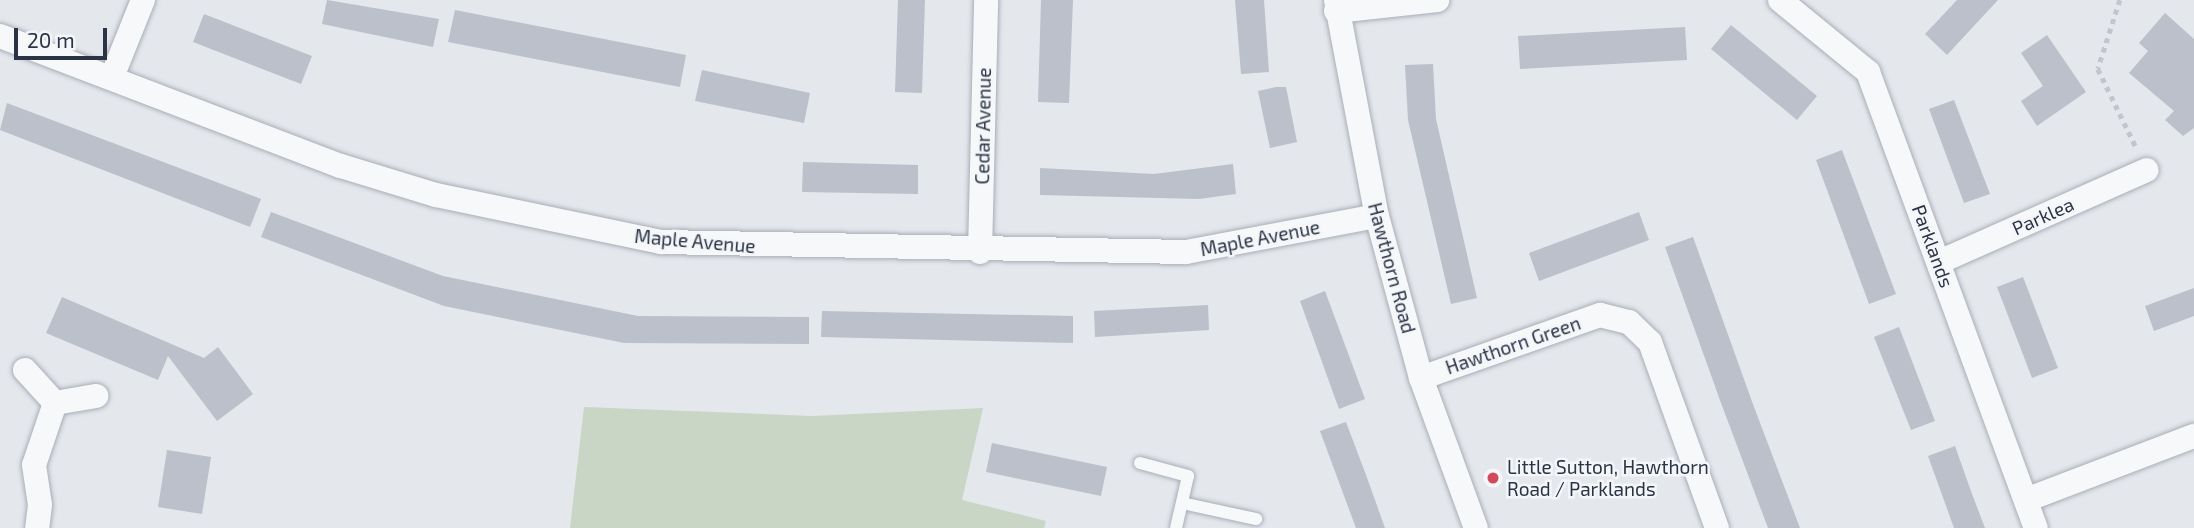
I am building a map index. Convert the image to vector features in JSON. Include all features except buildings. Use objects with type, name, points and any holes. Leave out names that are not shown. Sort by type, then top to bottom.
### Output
[{"type":"street","points":[[112,77],[143,0]]},
{"type":"street","name":"Cedar Avenue","points":[[979,252],[986,0]]},
{"type":"street","points":[[1336,5],[1437,0]]},
{"type":"street","name":"Parklands","points":[[1780,0],[1868,72],[2036,528]]},
{"type":"street","name":"Hawthorn Road","points":[[1336,5],[1377,216],[1421,378],[1476,528]]},
{"type":"street","name":"Maple Avenue","points":[[0,36],[341,166],[436,195],[661,242],[979,252],[1186,252],[1377,216]]},
{"type":"street","name":"Parklea","points":[[1939,262],[2147,170]]},
{"type":"street","name":"Hawthorn Green","points":[[1421,378],[1600,314],[1629,322],[1650,342],[1717,528]]},
{"type":"street","points":[[25,370],[55,402]]},
{"type":"street","points":[[55,402],[96,396]]},
{"type":"street","points":[[37,528],[40,505],[34,465],[55,402]]},
{"type":"street","points":[[2026,500],[2194,436]]},
{"type":"lane","points":[[1140,463],[1188,476],[1176,528]]},
{"type":"lane","points":[[1182,503],[1256,519]]},
{"type":"path","points":[[2120,0],[2098,69],[2147,170]]},
{"type":"green space","points":[[584,407],[812,416],[983,408],[962,500],[1046,521],[1044,528],[570,528]]},
{"type":"place","name":"Little Sutton, Hawthorn Road / Parklands","points":[[1493,478]]}]
